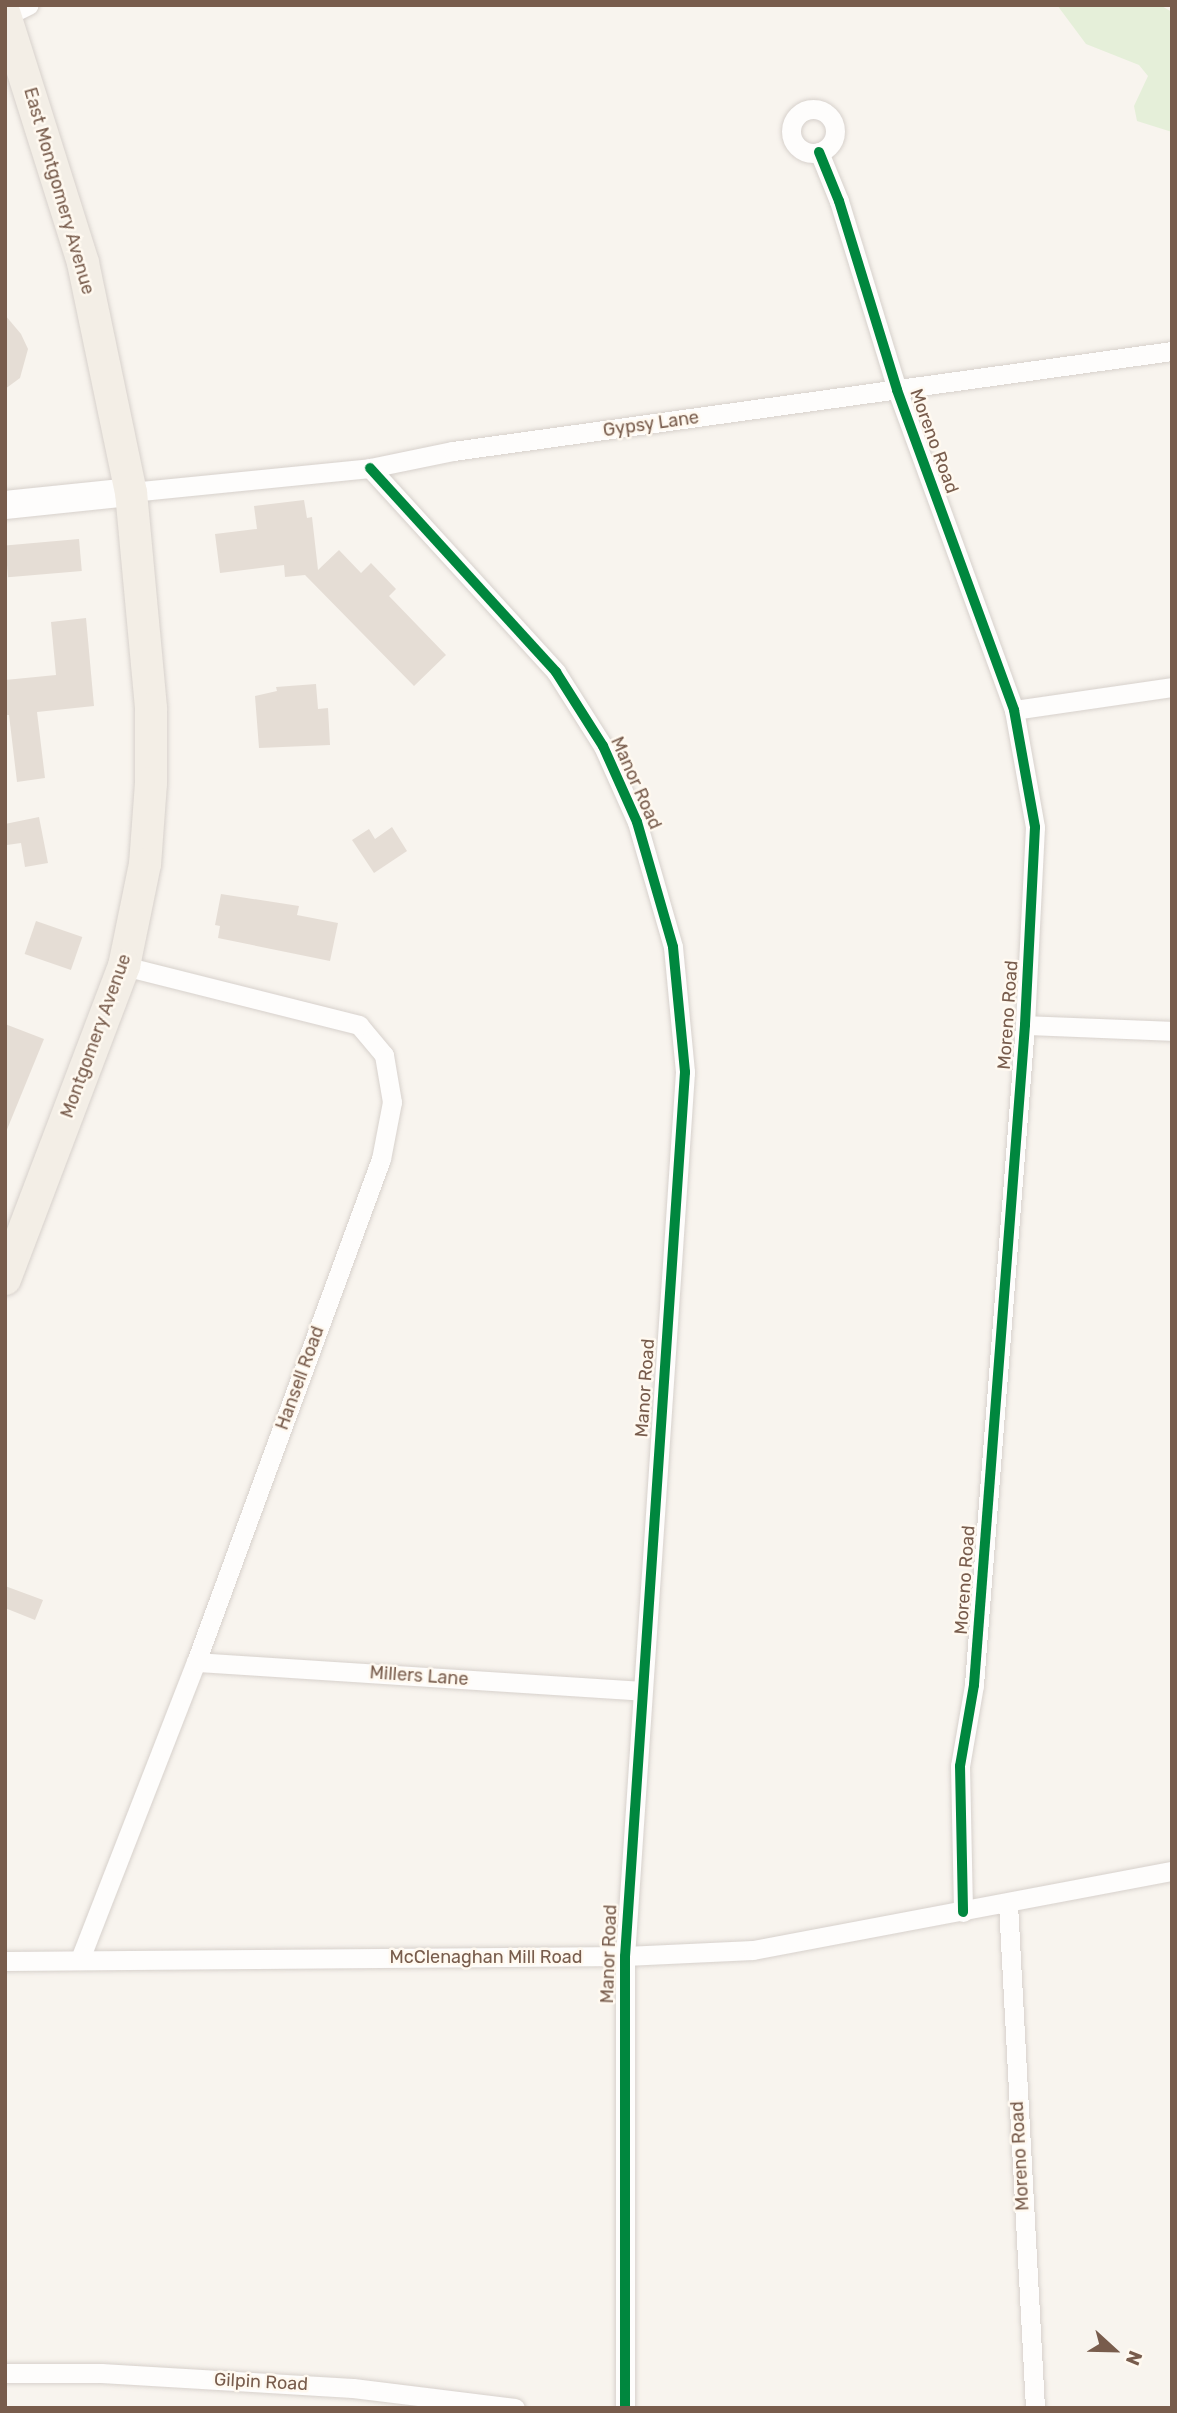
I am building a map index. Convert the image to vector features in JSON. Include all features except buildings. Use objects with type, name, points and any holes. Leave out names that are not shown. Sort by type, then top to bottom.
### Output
[{"type":"main road","name":"East Montgomery Avenue","points":[[5,16],[83,262],[131,492]]},
{"type":"main road","name":"Montgomery Avenue","points":[[6,1274],[124,967],[145,864],[151,783],[151,709],[131,492]]},
{"type":"street","points":[[5,16],[29,5]]},
{"type":"street","name":"Moreno Road","points":[[819,152],[839,201],[897,390],[1014,710],[1035,827],[1025,1025],[974,1685],[960,1766],[963,1912]]},
{"type":"street","name":"Gypsy Lane","points":[[131,492],[370,468],[453,451],[1172,351]]},
{"type":"street","name":"Manor Road","points":[[370,468],[556,672],[590,725],[603,747],[637,822],[673,947],[685,1072],[625,1956],[625,2408]]},
{"type":"street","points":[[5,505],[131,492]]},
{"type":"street","points":[[1014,710],[1172,687]]},
{"type":"street","name":"Hansell Road","points":[[80,1959],[196,1662],[381,1159],[392,1102],[384,1055],[359,1025],[124,967]]},
{"type":"street","points":[[1025,1025],[1172,1031]]},
{"type":"street","name":"Millers Lane","points":[[196,1662],[641,1691]]},
{"type":"street","points":[[1008,1904],[1172,1871]]},
{"type":"street","name":"Moreno Road","points":[[1008,1904],[1008,1950],[1035,2408]]},
{"type":"street","name":"McClenaghan Mill Road","points":[[5,1961],[625,1956],[753,1950],[1008,1904]]},
{"type":"street","name":"Gilpin Road","points":[[5,2373],[101,2373],[354,2388],[515,2408]]},
{"type":"green space","points":[[1057,5],[1160,5],[1172,12],[1172,132],[1137,121],[1134,106],[1148,76],[1139,65],[1086,44]]},
{"type":"cycle path","points":[[819,152],[839,201],[897,390],[1014,710],[1035,827],[1025,1025],[974,1685],[960,1766],[963,1912]]},
{"type":"cycle path","points":[[370,468],[556,672],[603,746],[637,822],[673,947],[685,1072],[625,1956],[625,2408]]}]
